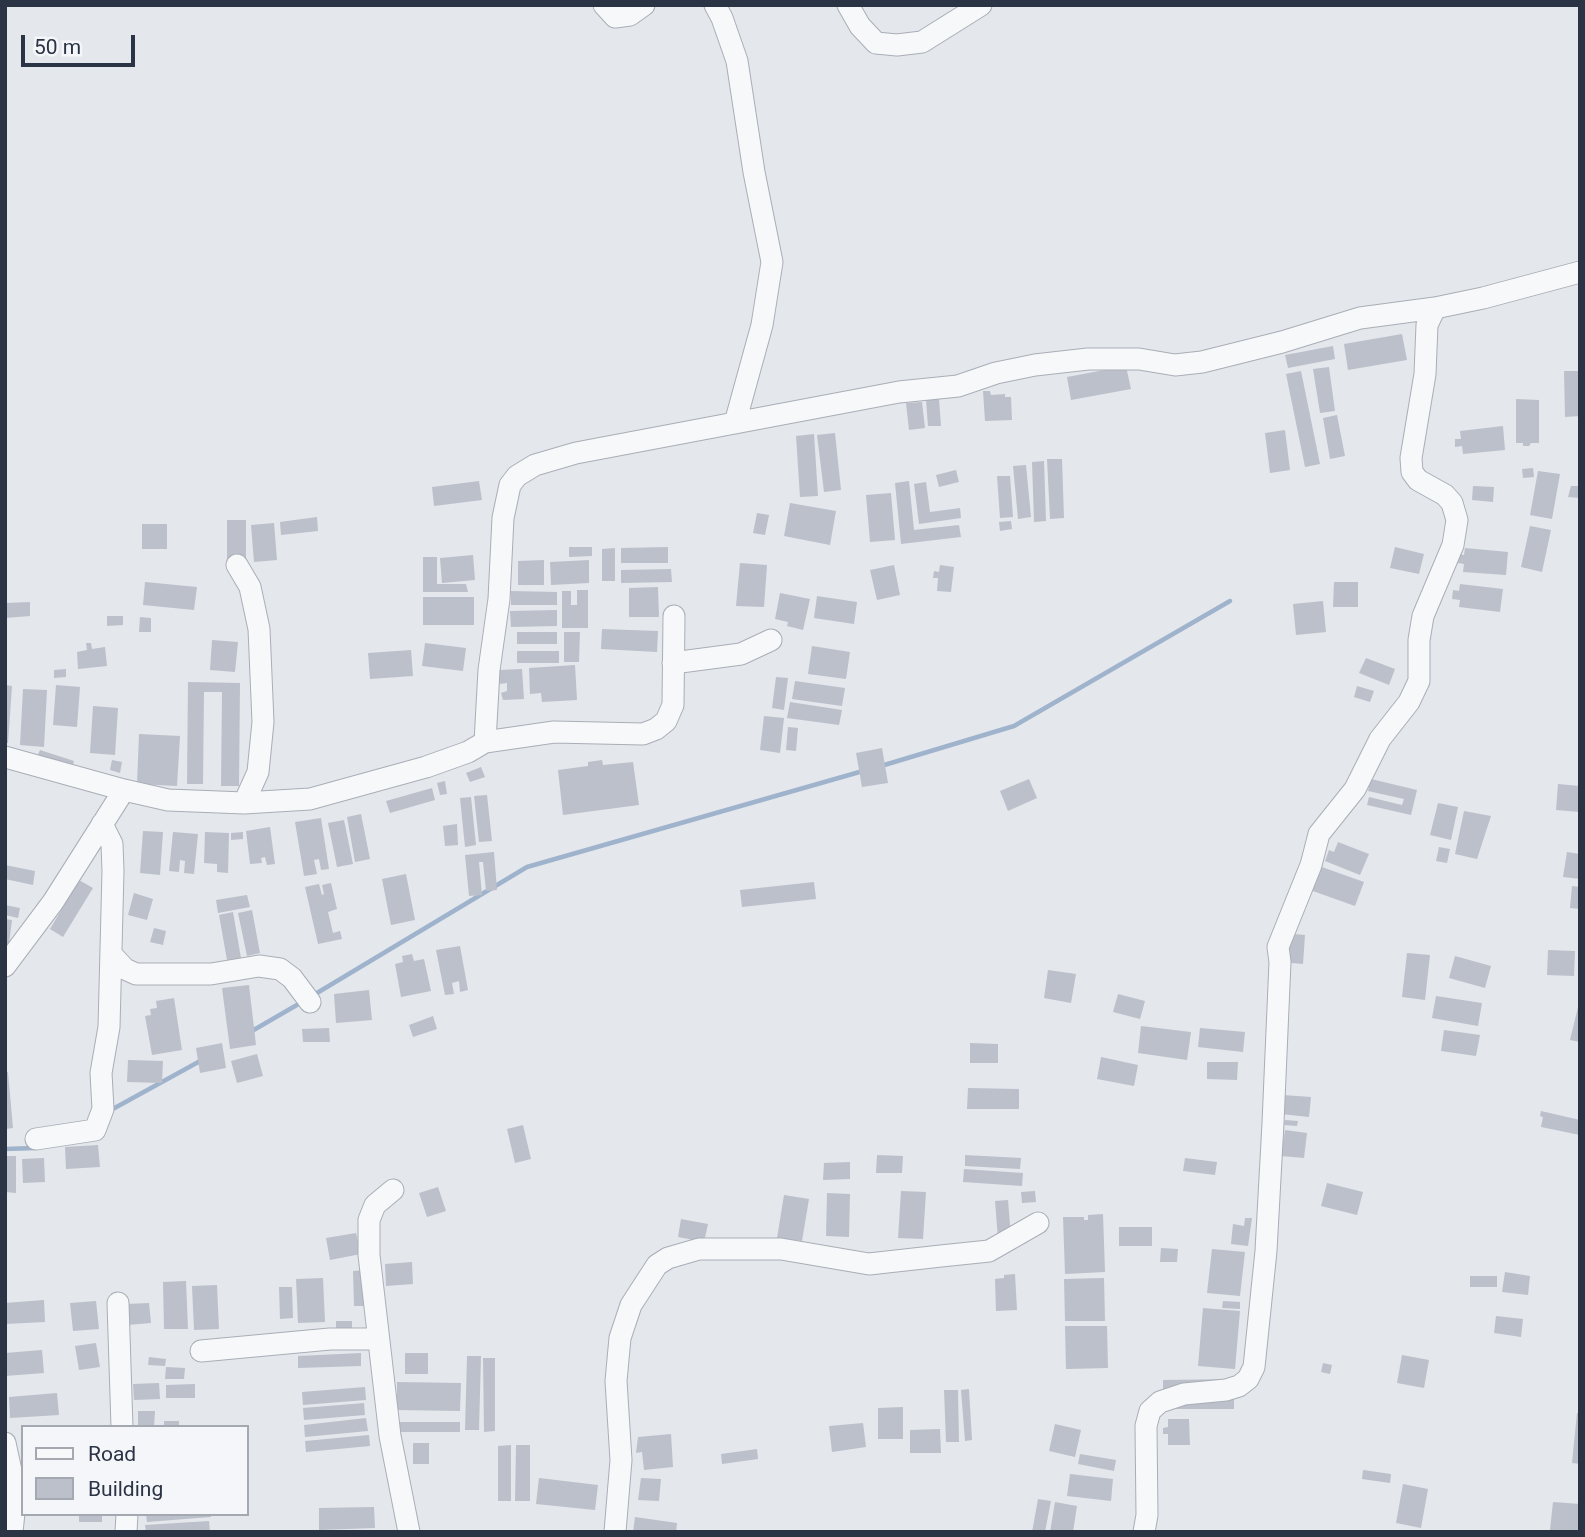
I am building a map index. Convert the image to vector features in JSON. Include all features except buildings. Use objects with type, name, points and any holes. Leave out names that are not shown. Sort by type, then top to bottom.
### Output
[{"type":"street","points":[[604,5],[615,17],[630,16],[645,5]]},
{"type":"street","points":[[715,5],[737,61],[754,172],[772,262],[762,325],[735,423]]},
{"type":"street","points":[[848,5],[860,26],[876,43],[897,45],[922,42],[981,5]]},
{"type":"street","points":[[485,742],[489,670],[499,599],[503,519],[510,485],[517,476],[535,465],[576,453],[899,392],[958,386],[996,373],[1035,365],[1088,359],[1139,359],[1175,365],[1202,362],[1282,342],[1360,318],[1425,315],[1580,272]]},
{"type":"street","points":[[1144,1532],[1147,1515],[1146,1426],[1150,1411],[1160,1402],[1184,1394],[1240,1386],[1248,1379],[1254,1367],[1268,1212],[1280,962],[1278,947],[1311,865],[1319,834],[1355,789],[1380,739],[1409,702],[1419,681],[1419,640],[1423,616],[1453,545],[1457,520],[1452,503],[1445,495],[1418,480],[1412,472],[1411,458],[1425,374],[1425,315]]},
{"type":"street","points":[[237,565],[250,587],[259,629],[263,722],[258,772],[244,803]]},
{"type":"street","points":[[5,757],[169,800],[244,803],[310,799],[426,767],[468,752],[485,742],[554,732],[643,734],[666,721],[673,705],[674,616]]},
{"type":"street","points":[[673,663],[741,654],[771,640]]},
{"type":"street","points":[[5,966],[53,902],[124,790]]},
{"type":"street","points":[[36,1139],[95,1130],[103,1109],[101,1073],[109,1027],[112,844],[102,824]]},
{"type":"street","points":[[111,954],[125,969],[136,974],[211,974],[259,966],[280,969],[292,978],[310,1002]]},
{"type":"street","points":[[393,1190],[375,1205],[369,1220],[369,1255],[390,1436],[409,1532]]},
{"type":"street","points":[[615,1532],[621,1460],[616,1381],[620,1338],[631,1305],[657,1265],[668,1258],[699,1249],[781,1249],[869,1264],[989,1251],[1038,1223]]},
{"type":"street","points":[[118,1303],[122,1425]]},
{"type":"street","points":[[201,1351],[330,1339],[378,1339]]},
{"type":"street","points":[[5,1443],[16,1494],[12,1532]]},
{"type":"waterway","points":[[881,766],[1014,726],[1230,601]]},
{"type":"waterway","points":[[312,996],[527,867],[863,771]]},
{"type":"waterway","points":[[252,1031],[302,1002]]},
{"type":"waterway","points":[[111,1110],[202,1060]]},
{"type":"waterway","points":[[5,1149],[35,1148]]}]
